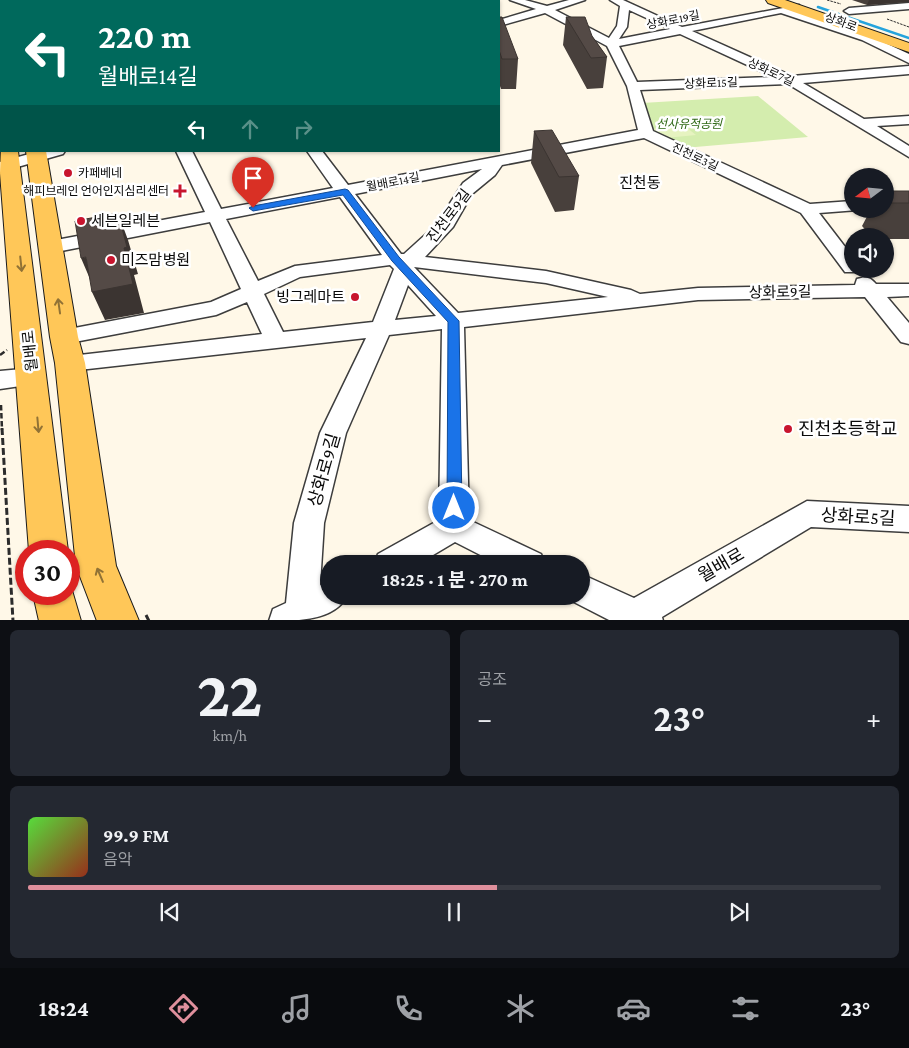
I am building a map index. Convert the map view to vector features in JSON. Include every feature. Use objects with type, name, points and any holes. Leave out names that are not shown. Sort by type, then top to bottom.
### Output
[{"type":"main road","name":"상화로","points":[[772,0],[790,4],[909,48]]},
{"type":"main road","name":"상화로","points":[[811,0],[840,6],[884,20]]},
{"type":"main road","points":[[823,16],[808,6],[840,6]]},
{"type":"main road","points":[[44,153],[51,247],[96,566],[118,620]]},
{"type":"main road","name":"월배로","points":[[6,161],[33,377],[48,540]]},
{"type":"main road","points":[[57,605],[60,620]]},
{"type":"street","points":[[192,0],[208,0]]},
{"type":"street","points":[[515,0],[545,9],[612,44],[632,86],[646,133]]},
{"type":"street","points":[[500,23],[580,0]]},
{"type":"street","points":[[878,0],[896,7]]},
{"type":"street","name":"상화로7길","points":[[620,2],[790,80],[909,152]]},
{"type":"street","name":"상화로7길","points":[[612,44],[616,34],[622,27],[620,2]]},
{"type":"street","points":[[790,4],[909,59]]},
{"type":"street","name":"상화로19길","points":[[612,44],[681,31],[790,4]]},
{"type":"street","points":[[840,6],[909,6]]},
{"type":"street","name":"상화로15길","points":[[632,86],[790,80],[909,70]]},
{"type":"street","points":[[862,123],[909,120]]},
{"type":"street","name":"월배로14길","points":[[51,247],[345,192],[495,156],[646,133]]},
{"type":"street","name":"진천로3길","points":[[646,133],[807,210],[844,257]]},
{"type":"street","points":[[185,152],[217,215],[276,340]]},
{"type":"street","points":[[315,152],[345,192],[454,321],[454,527]]},
{"type":"street","points":[[6,161],[44,153]]},
{"type":"street","name":"진천로9길","points":[[403,262],[423,249],[452,216],[458,200],[470,186],[488,172],[495,156]]},
{"type":"street","points":[[807,210],[844,207]]},
{"type":"street","points":[[67,350],[216,308],[295,272],[403,262]]},
{"type":"street","name":"상화로9길","points":[[296,618],[309,523],[333,433],[381,329],[403,262],[546,277],[651,300]]},
{"type":"street","name":"진천로3길","points":[[861,278],[909,337]]},
{"type":"street","name":"상화로9길","points":[[67,350],[276,340],[698,294],[909,290]]},
{"type":"street","points":[[0,380],[33,377]]},
{"type":"street","name":"상화로5길","points":[[807,514],[909,519]]},
{"type":"street","name":"월배로","points":[[641,618],[807,514]]},
{"type":"street","points":[[405,555],[454,527]]},
{"type":"street","points":[[454,527],[512,555]]},
{"type":"street","points":[[590,593],[641,618]]},
{"type":"street","points":[[296,618],[320,603]]},
{"type":"path","points":[[884,20],[909,27]]},
{"type":"path","points":[[0,405],[13,620]]},
{"type":"green space","name":"선사유적공원","points":[[758,96],[808,137],[684,148],[653,133],[642,103]]},
{"type":"green space","points":[[686,127],[696,135],[665,138],[651,129]]},
{"type":"building","points":[[500,17],[502,17],[518,59],[502,59],[500,53]]},
{"type":"building","points":[[566,17],[585,17],[592,36],[607,57],[591,58]]},
{"type":"building","points":[[552,130],[579,176],[559,177],[534,131]]},
{"type":"building","points":[[894,191],[909,191],[909,203],[894,203]]},
{"type":"building","points":[[118,213],[127,247],[124,248],[133,284],[92,292],[86,257],[81,258],[75,221]]},
{"type":"waterway","points":[[818,7],[909,38]]},
{"type":"place","name":"카페베네","points":[[68,173]]},
{"type":"place","name":"해피브레인 언어인지심리센터","points":[[180,191]]},
{"type":"place","name":"세븐일레븐","points":[[81,221]]},
{"type":"place","name":"미즈맘병원","points":[[111,260]]},
{"type":"place","name":"빙그레마트","points":[[355,297]]},
{"type":"place","name":"진천초등학교","points":[[788,429]]},
{"type":"district","name":"진천동","points":[[640,183]]},
{"type":"route","points":[[253,208],[345,192],[395,259],[454,321],[454,508]]}]
